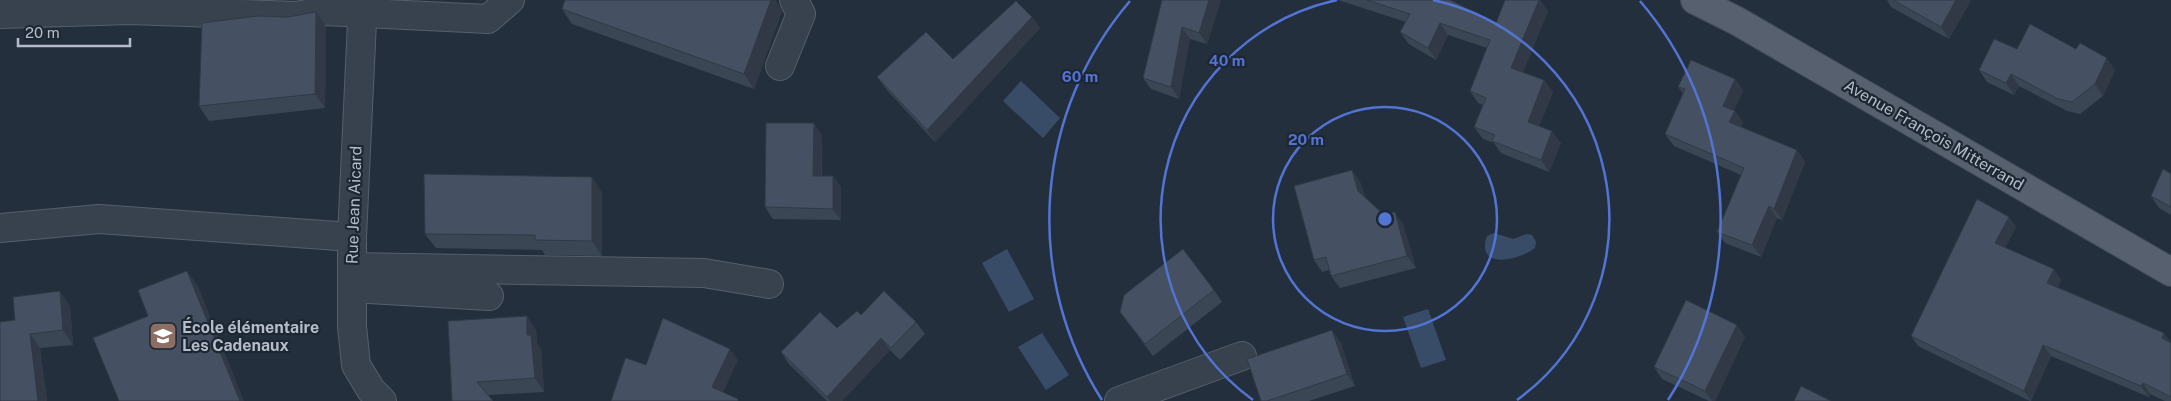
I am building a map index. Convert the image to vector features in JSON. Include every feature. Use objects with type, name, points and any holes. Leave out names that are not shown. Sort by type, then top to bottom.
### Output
[{"type":"main road","name":"Avenue François Mitterrand","points":[[1696,0],[1737,21],[2171,272]]},
{"type":"street","points":[[0,14],[130,10],[296,16],[320,6],[362,7],[488,19],[510,0]]},
{"type":"street","points":[[780,66],[801,14],[794,0]]},
{"type":"street","name":"Rue Jean Aicard","points":[[362,7],[352,237],[352,326],[356,365],[372,390],[382,401]]},
{"type":"street","points":[[0,228],[99,219],[352,237]]},
{"type":"street","points":[[352,277],[704,273],[768,284]]},
{"type":"street","points":[[352,277],[489,296]]},
{"type":"street","points":[[1119,401],[1242,356]]},
{"type":"water","points":[[1021,81],[1060,118],[1043,138],[1003,101]]},
{"type":"water","points":[[1494,233],[1513,239],[1527,234],[1532,235],[1536,242],[1535,248],[1510,259],[1501,260],[1493,258],[1487,254],[1485,247],[1487,236]]},
{"type":"water","points":[[1007,249],[1034,299],[1009,312],[982,263]]},
{"type":"water","points":[[1428,309],[1446,360],[1421,368],[1403,317]]},
{"type":"water","points":[[1042,333],[1069,375],[1046,390],[1018,347]]},
{"type":"building","points":[[565,0],[771,0],[744,74],[562,9]]},
{"type":"building","points":[[1162,0],[1209,0],[1199,33],[1182,27],[1171,87],[1143,78]]},
{"type":"building","points":[[1367,0],[1450,0],[1496,23],[1505,0],[1539,0],[1511,68],[1544,80],[1528,122],[1552,131],[1541,160],[1492,141],[1495,135],[1474,127],[1486,98],[1470,91],[1490,40],[1440,23],[1428,48],[1400,32],[1410,14]]},
{"type":"building","points":[[1893,0],[1956,0],[1941,27]]},
{"type":"building","points":[[1016,1],[1032,17],[927,130],[877,77],[926,32],[953,59]]},
{"type":"building","points":[[316,12],[315,94],[199,106],[202,23],[258,16],[288,17]]},
{"type":"building","points":[[2030,24],[2076,49],[2080,43],[2107,58],[2095,84],[2072,102],[2058,99],[2011,74],[2006,83],[1979,70],[1994,39],[2017,49]]},
{"type":"building","points":[[1691,60],[1735,79],[1723,106],[1735,111],[1729,122],[1797,150],[1774,209],[1769,206],[1752,245],[1717,232],[1744,168],[1665,134],[1685,89],[1678,87]]},
{"type":"building","points":[[766,123],[814,123],[813,176],[833,176],[833,209],[765,207]]},
{"type":"building","points":[[2163,169],[2171,174],[2171,207],[2151,196]]},
{"type":"building","points":[[1352,170],[1358,191],[1383,214],[1395,212],[1407,256],[1331,276],[1326,257],[1314,260],[1294,186]]},
{"type":"building","points":[[424,174],[592,177],[592,241],[535,240],[535,235],[425,234]]},
{"type":"building","points":[[1977,199],[2009,217],[1995,243],[2054,269],[2047,283],[2164,333],[2162,338],[2171,343],[2171,397],[2143,383],[2141,386],[2043,345],[2024,391],[1911,336]]},
{"type":"building","points":[[1183,249],[1214,290],[1145,344],[1120,312],[1124,295]]},
{"type":"building","points":[[187,271],[240,401],[119,401],[93,338],[148,316],[138,290]]},
{"type":"building","points":[[60,291],[63,330],[30,334],[38,401],[0,401],[0,322],[15,320],[13,297]]},
{"type":"building","points":[[884,291],[916,322],[891,348],[881,338],[827,397],[781,352],[820,312],[837,328],[857,311],[861,315]]},
{"type":"building","points":[[1686,300],[1737,325],[1705,391],[1654,367]]},
{"type":"building","points":[[527,316],[527,335],[531,335],[535,378],[477,382],[493,401],[452,401],[448,321]]},
{"type":"building","points":[[663,318],[730,349],[712,387],[738,399],[738,401],[611,401],[625,359],[646,365]]},
{"type":"building","points":[[1332,330],[1347,374],[1267,401],[1261,401],[1247,359]]},
{"type":"building","points":[[1801,386],[1831,401],[1794,401]]},
{"type":"place","name":"École élémentaire Les Cadenaux","points":[[163,336]]}]
